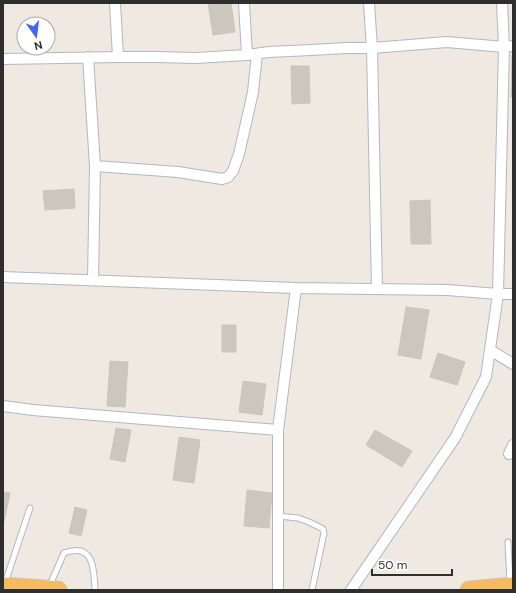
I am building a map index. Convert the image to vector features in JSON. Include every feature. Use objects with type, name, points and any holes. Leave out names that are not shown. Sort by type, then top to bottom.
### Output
[{"type":"highway","points":[[4,586],[53,590]]},
{"type":"highway","points":[[468,590],[512,586]]},
{"type":"street","points":[[115,3],[118,57]]},
{"type":"street","points":[[95,166],[178,172],[222,179],[228,177],[233,171],[253,92],[252,54],[244,3]]},
{"type":"street","points":[[369,3],[372,48],[377,289]]},
{"type":"street","points":[[351,590],[455,438],[486,377],[498,294],[508,46],[502,3]]},
{"type":"street","points":[[3,60],[118,57],[194,58],[269,52],[372,48],[447,42],[508,46]]},
{"type":"street","points":[[88,58],[95,166],[93,280]]},
{"type":"street","points":[[3,277],[296,288],[447,290],[513,294]]},
{"type":"street","points":[[278,590],[278,430],[296,288]]},
{"type":"street","points":[[490,350],[513,364]]},
{"type":"street","points":[[3,406],[33,410],[278,430]]},
{"type":"lane","points":[[4,586],[30,508]]},
{"type":"lane","points":[[278,516],[298,518],[323,529],[324,533],[312,590]]},
{"type":"lane","points":[[508,542],[512,586]]},
{"type":"lane","points":[[53,590],[64,553],[72,550],[83,551],[91,559],[94,571],[95,590]]},
{"type":"building","points":[[208,3],[231,3],[235,32],[213,35]]},
{"type":"building","points":[[512,55],[513,97],[511,97]]},
{"type":"building","points":[[291,66],[309,66],[310,103],[292,104]]},
{"type":"building","points":[[74,189],[75,208],[45,210],[43,191]]},
{"type":"building","points":[[430,200],[431,244],[411,244],[410,201]]},
{"type":"building","points":[[406,307],[429,310],[421,359],[398,355]]},
{"type":"building","points":[[222,325],[236,325],[236,352],[222,352]]},
{"type":"building","points":[[438,353],[465,362],[457,385],[430,377]]},
{"type":"building","points":[[110,361],[128,362],[125,407],[107,406]]},
{"type":"building","points":[[243,381],[266,384],[262,415],[239,412]]},
{"type":"building","points":[[116,428],[131,430],[125,462],[110,459]]},
{"type":"building","points":[[375,430],[412,451],[402,467],[366,445]]},
{"type":"building","points":[[179,437],[200,440],[194,483],[173,480]]},
{"type":"building","points":[[247,490],[272,493],[269,528],[244,526]]},
{"type":"building","points":[[3,492],[10,493],[3,526]]},
{"type":"building","points":[[75,507],[87,510],[81,536],[69,533]]}]
